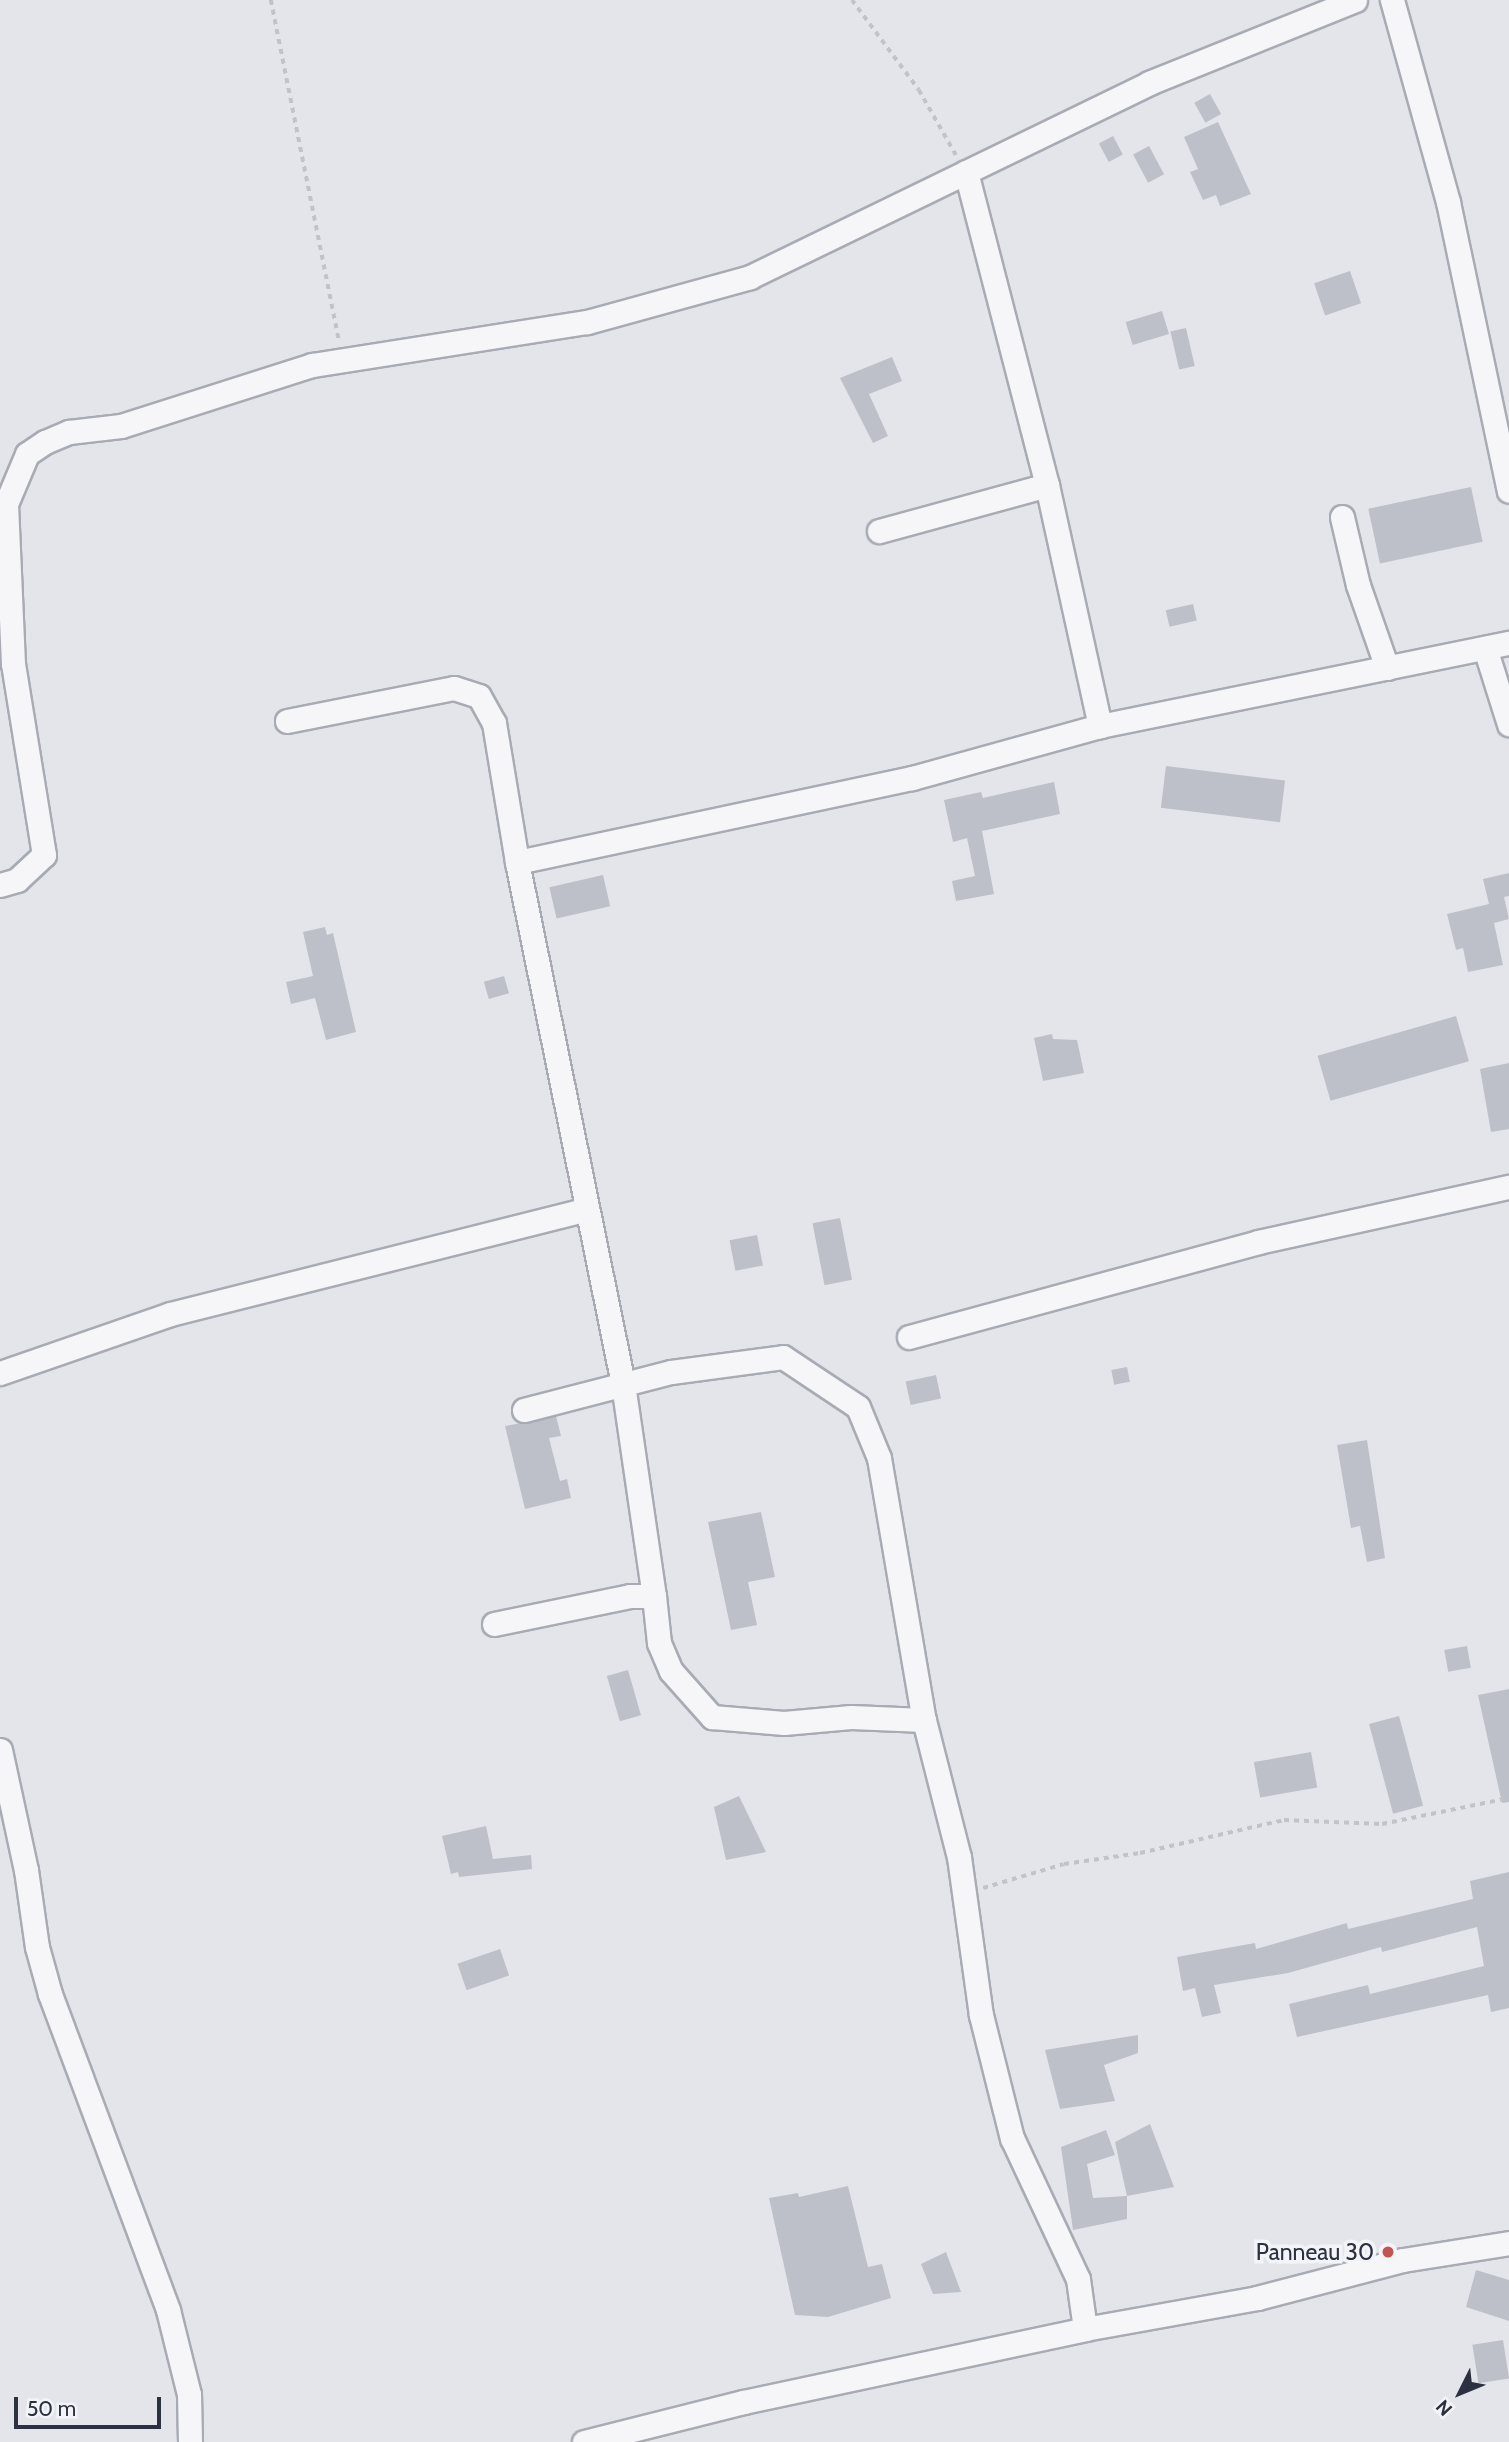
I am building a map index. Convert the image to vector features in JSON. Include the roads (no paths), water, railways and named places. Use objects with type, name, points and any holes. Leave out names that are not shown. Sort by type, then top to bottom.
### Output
[{"type":"street","points":[[0,885],[24,875],[44,855],[13,664],[3,504],[27,454],[69,432],[121,426],[312,365],[586,322],[750,277],[1149,83],[1355,0]]},
{"type":"street","points":[[1392,0],[1448,202],[1509,491]]},
{"type":"street","points":[[966,172],[1047,485],[1100,726]]},
{"type":"street","points":[[879,531],[1047,485]]},
{"type":"street","points":[[1342,517],[1358,585],[1387,668]]},
{"type":"street","points":[[517,862],[912,778],[1100,726],[1509,643]]},
{"type":"street","points":[[1485,648],[1509,724]]},
{"type":"street","points":[[287,721],[454,688],[479,696],[494,723],[517,862],[623,1384],[659,1643],[671,1671],[712,1717],[784,1723],[851,1717],[924,1720]]},
{"type":"street","points":[[909,1337],[1244,1245],[1509,1186]]},
{"type":"street","points":[[0,1373],[170,1314],[587,1209]]},
{"type":"street","points":[[524,1410],[671,1371],[783,1357],[858,1406],[879,1458],[924,1720],[964,1895],[981,2015],[1012,2138],[1079,2279],[1085,2329]]},
{"type":"street","points":[[494,1623],[630,1596],[654,1596]]},
{"type":"street","points":[[0,1750],[40,1959],[168,2310],[189,2394],[190,2442]]},
{"type":"street","points":[[584,2442],[743,2402],[1085,2329],[1256,2298],[1403,2260],[1509,2243]]},
{"type":"place","name":"Panneau 30","points":[[1388,2252]]}]
